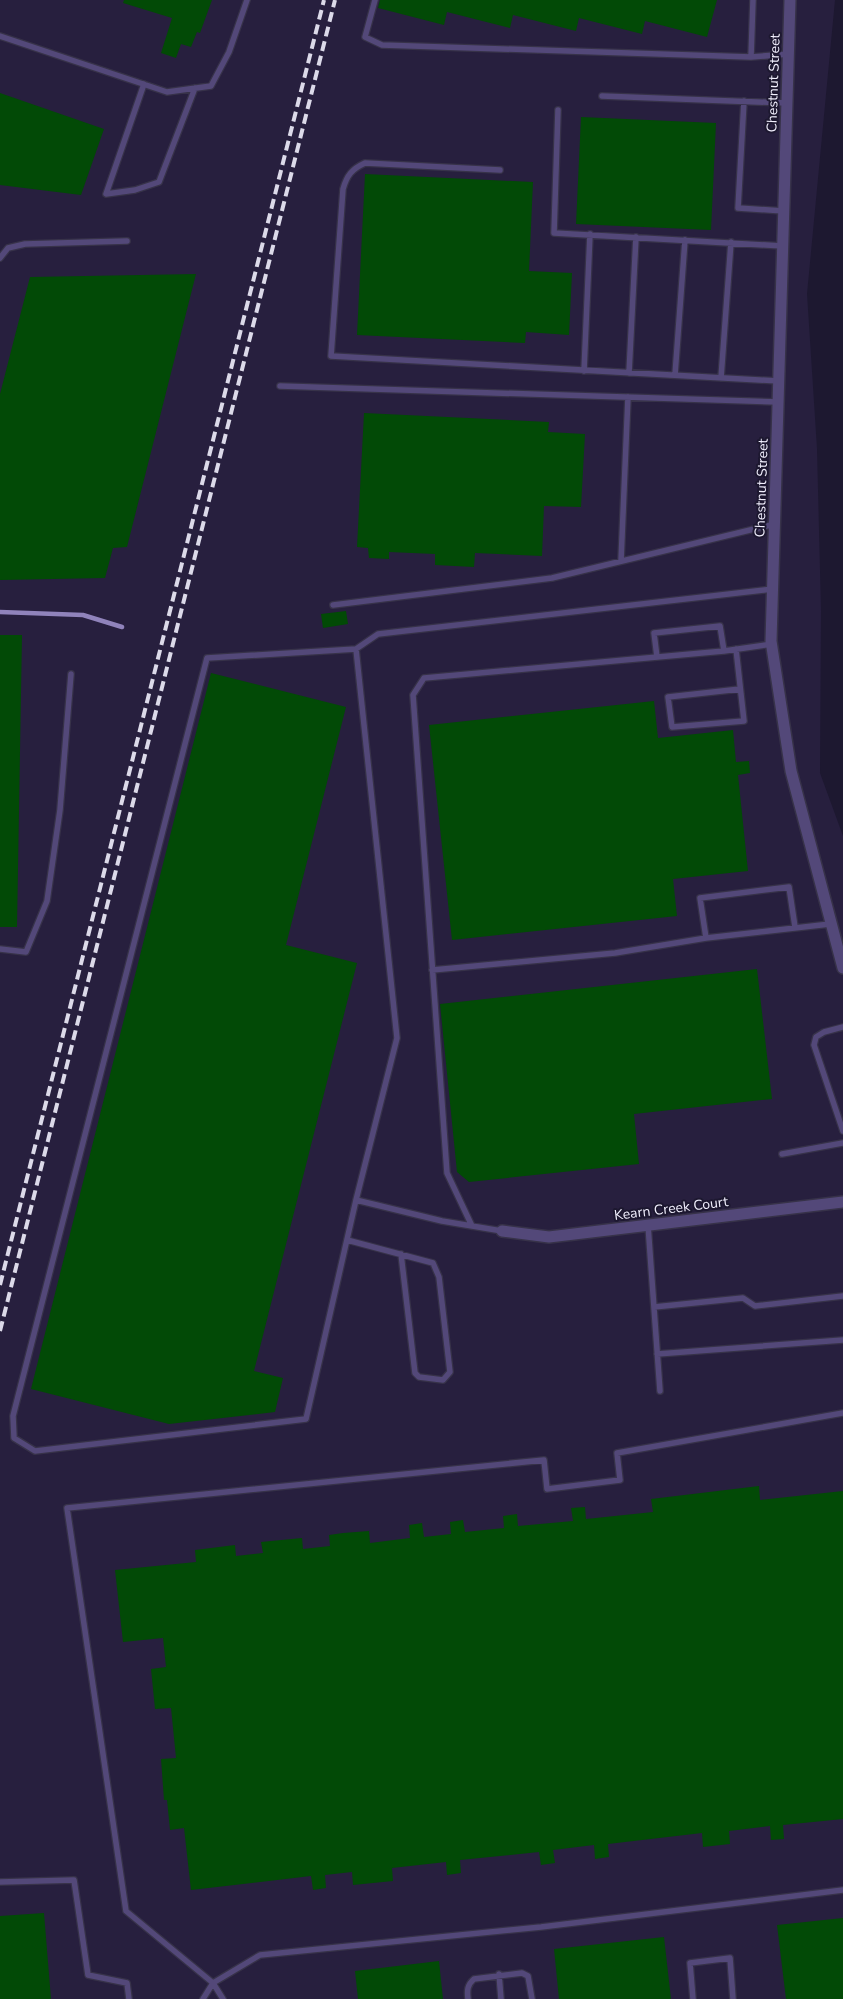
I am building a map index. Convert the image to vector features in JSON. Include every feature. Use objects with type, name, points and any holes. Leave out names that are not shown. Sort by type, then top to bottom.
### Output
[{"type":"street","name":"Chestnut Street","points":[[790,0],[772,644],[791,771],[843,968]]},
{"type":"street","name":"Kearn Creek Court","points":[[502,1231],[549,1237],[843,1202]]},
{"type":"lane","points":[[0,36],[167,92],[211,86],[229,52],[247,0]]},
{"type":"lane","points":[[375,0],[365,37],[382,45],[751,57],[789,54]]},
{"type":"lane","points":[[751,57],[753,0]]},
{"type":"lane","points":[[144,84],[106,194],[135,190],[158,182],[195,88]]},
{"type":"lane","points":[[602,96],[787,103]]},
{"type":"lane","points":[[744,101],[738,208],[784,211]]},
{"type":"lane","points":[[558,110],[554,232],[783,246]]},
{"type":"lane","points":[[500,170],[365,163],[347,175],[343,189],[331,356],[779,381]]},
{"type":"lane","points":[[584,371],[590,234]]},
{"type":"lane","points":[[629,373],[636,237]]},
{"type":"lane","points":[[0,258],[8,248],[25,244],[127,240]]},
{"type":"lane","points":[[675,375],[685,240]]},
{"type":"lane","points":[[721,378],[731,242]]},
{"type":"lane","points":[[280,386],[778,402]]},
{"type":"lane","points":[[621,561],[628,397]]},
{"type":"lane","points":[[333,605],[552,578],[775,524]]},
{"type":"lane","points":[[356,649],[397,1038],[356,1200],[306,1419],[35,1451],[14,1438],[14,1416],[207,658],[356,649],[378,634],[773,588]]},
{"type":"lane","points":[[657,657],[654,633],[720,626],[724,651]]},
{"type":"lane","points":[[472,1226],[447,1173],[413,695],[424,678],[724,651],[772,644]]},
{"type":"lane","points":[[736,649],[744,721],[672,727],[668,697],[740,689]]},
{"type":"lane","points":[[0,949],[26,952],[47,901],[60,810],[71,674]]},
{"type":"lane","points":[[706,938],[700,898],[789,887],[795,927]]},
{"type":"lane","points":[[432,970],[615,953],[706,938],[830,924]]},
{"type":"lane","points":[[843,1027],[824,1032],[816,1037],[814,1045],[843,1131]]},
{"type":"lane","points":[[782,1154],[843,1143]]},
{"type":"lane","points":[[356,1200],[502,1231]]},
{"type":"lane","points":[[648,1225],[660,1391]]},
{"type":"lane","points":[[347,1240],[400,1254],[433,1263],[436,1269],[450,1372],[443,1380],[419,1377],[415,1373],[400,1254]]},
{"type":"lane","points":[[654,1307],[743,1298],[755,1306],[843,1296]]},
{"type":"lane","points":[[657,1354],[843,1340]]},
{"type":"lane","points":[[222,1999],[213,1983],[126,1911],[67,1508],[544,1460],[547,1489],[620,1480],[617,1453],[843,1413]]},
{"type":"lane","points":[[0,1882],[74,1880],[88,1975],[127,1984],[128,1999]]},
{"type":"lane","points":[[203,1999],[213,1983],[260,1955],[541,1927],[843,1890]]},
{"type":"lane","points":[[693,1999],[690,1963],[730,1958],[733,1999]]},
{"type":"lane","points":[[498,1974],[501,1999]]},
{"type":"lane","points":[[468,1999],[469,1982],[474,1978],[498,1974],[522,1974],[528,1976],[532,1999]]},
{"type":"shaded area","points":[[0,0],[835,0],[807,294],[817,449],[821,611],[820,773],[843,836],[843,1999],[0,1999]]},
{"type":"building","points":[[124,0],[212,0],[200,33],[197,32],[191,47],[181,44],[176,58],[161,53],[172,18],[123,3]]},
{"type":"building","points":[[380,0],[717,0],[707,37],[645,21],[642,34],[579,18],[576,31],[513,15],[510,28],[447,12],[444,25],[378,8]]},
{"type":"building","points":[[0,93],[104,129],[81,195],[0,185]]},
{"type":"building","points":[[581,117],[716,123],[711,230],[576,224]]},
{"type":"building","points":[[365,174],[533,182],[529,271],[572,273],[569,335],[526,332],[525,343],[357,335]]},
{"type":"building","points":[[196,274],[127,547],[113,548],[105,578],[0,580],[0,394],[30,277]]},
{"type":"building","points":[[364,413],[549,422],[548,432],[585,434],[581,507],[544,506],[542,556],[475,553],[474,567],[435,565],[435,554],[389,552],[389,559],[369,558],[368,548],[357,547]]},
{"type":"building","points":[[346,611],[348,624],[323,628],[321,614]]},
{"type":"building","points":[[0,635],[22,635],[17,927],[0,927]]},
{"type":"building","points":[[211,673],[346,707],[286,945],[357,963],[254,1371],[283,1378],[275,1412],[169,1424],[31,1389]]},
{"type":"building","points":[[654,701],[658,738],[733,730],[736,762],[749,761],[750,773],[738,775],[748,871],[673,879],[677,916],[452,940],[429,725]]},
{"type":"building","points":[[757,969],[772,1099],[634,1114],[639,1164],[469,1182],[457,1172],[440,1004]]},
{"type":"building","points":[[759,1486],[760,1500],[843,1491],[843,1819],[783,1825],[784,1839],[771,1840],[770,1826],[729,1831],[730,1844],[703,1847],[702,1833],[608,1844],[609,1857],[595,1859],[594,1845],[553,1850],[555,1863],[541,1865],[539,1852],[460,1860],[461,1873],[447,1875],[446,1862],[392,1868],[393,1881],[353,1885],[352,1872],[325,1875],[326,1888],[313,1890],[311,1876],[191,1890],[184,1828],[170,1830],[167,1800],[164,1800],[161,1759],[176,1758],[171,1708],[155,1709],[151,1669],[166,1667],[163,1638],[123,1642],[115,1570],[196,1562],[195,1550],[235,1545],[236,1556],[263,1553],[261,1542],[302,1538],[303,1549],[330,1546],[329,1535],[343,1533],[369,1531],[370,1543],[410,1538],[409,1525],[422,1523],[424,1537],[451,1534],[450,1522],[463,1520],[465,1532],[504,1528],[503,1516],[517,1514],[518,1526],[573,1521],[571,1508],[585,1507],[586,1519],[653,1512],[651,1499]]},
{"type":"building","points":[[44,1913],[51,1999],[0,1999],[0,1916]]},
{"type":"building","points":[[843,1918],[843,1999],[786,1999],[777,1925]]},
{"type":"building","points":[[664,1937],[671,1999],[559,1999],[554,1949]]},
{"type":"building","points":[[439,1961],[443,1999],[358,1999],[355,1971]]},
{"type":"waterway","points":[[0,612],[83,615],[122,627]]},
{"type":"railway","points":[[0,1285],[324,0]]},
{"type":"railway","points":[[0,1331],[335,0]]}]
